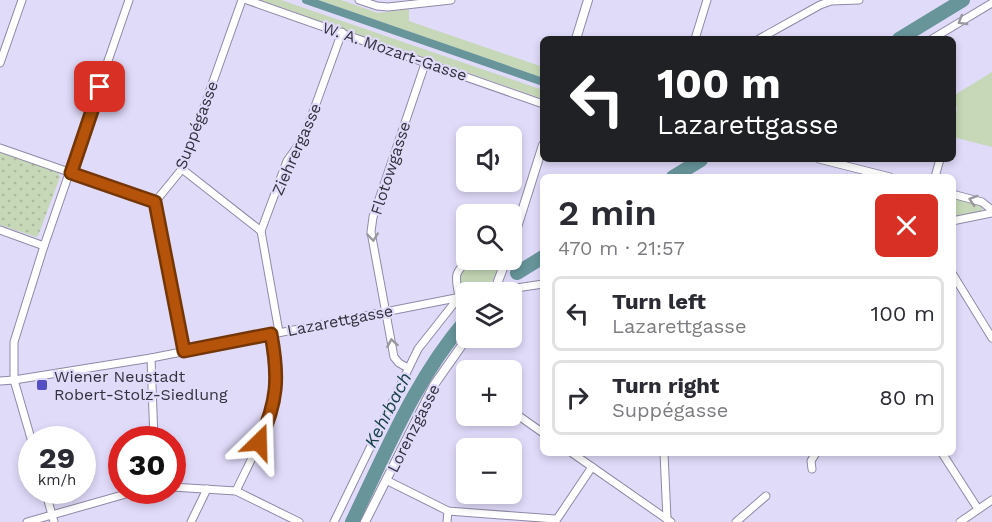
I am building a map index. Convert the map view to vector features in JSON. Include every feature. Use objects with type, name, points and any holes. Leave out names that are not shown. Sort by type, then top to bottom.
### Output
[{"type":"street","points":[[0,63],[22,0]]},
{"type":"street","points":[[27,426],[14,380],[14,342],[44,246],[129,0]]},
{"type":"street","name":"Suppégasse","points":[[155,202],[182,169],[242,0]]},
{"type":"street","name":"W. A. Mozart-Gasse","points":[[247,0],[540,103]]},
{"type":"street","points":[[359,0],[377,6],[451,0]]},
{"type":"street","points":[[577,36],[588,0]]},
{"type":"street","points":[[696,36],[707,0]]},
{"type":"street","points":[[764,36],[820,5],[831,1],[859,0]]},
{"type":"street","points":[[937,36],[992,3]]},
{"type":"street","name":"Ziehrergasse","points":[[261,231],[287,161],[304,137],[342,32]]},
{"type":"street","name":"Flotowgasse","points":[[408,368],[394,357],[371,232],[373,217],[426,61]]},
{"type":"street","points":[[0,148],[155,202],[184,351]]},
{"type":"street","points":[[522,211],[540,154]]},
{"type":"street","points":[[831,162],[878,174]]},
{"type":"street","points":[[182,169],[261,231],[275,333],[276,395],[267,426],[236,491]]},
{"type":"street","points":[[956,195],[982,202],[992,212]]},
{"type":"street","points":[[956,220],[992,212]]},
{"type":"street","points":[[0,230],[44,246]]},
{"type":"street","points":[[956,280],[992,338]]},
{"type":"street","points":[[522,287],[540,284]]},
{"type":"street","name":"Lazarettgasse","points":[[0,381],[151,358],[456,298]]},
{"type":"street","points":[[334,522],[423,341],[456,305]]},
{"type":"street","name":"Lorenzgasse","points":[[365,522],[434,385],[460,348]]},
{"type":"street","points":[[151,358],[153,426]]},
{"type":"street","points":[[522,418],[540,431]]},
{"type":"street","points":[[576,456],[668,521]]},
{"type":"street","points":[[664,456],[668,521]]},
{"type":"street","points":[[812,469],[811,461],[814,456]]},
{"type":"street","points":[[944,456],[978,509]]},
{"type":"street","points":[[386,480],[448,511],[555,520],[592,467]]},
{"type":"street","points":[[186,488],[236,491],[299,522]]},
{"type":"street","points":[[191,522],[207,489]]},
{"type":"street","points":[[736,522],[766,496]]},
{"type":"street","points":[[27,522],[53,518],[108,500]]},
{"type":"street","points":[[960,522],[992,500]]},
{"type":"street","points":[[447,522],[448,511]]},
{"type":"green space","points":[[260,0],[281,0],[540,89],[540,98]]},
{"type":"green space","points":[[318,0],[341,0],[378,13],[409,9],[409,21],[540,66],[540,77]]},
{"type":"green space","points":[[992,72],[992,147],[956,138],[956,94]]},
{"type":"green space","points":[[0,152],[58,172],[60,177],[36,237],[0,225]]},
{"type":"green space","points":[[956,198],[980,204],[983,209],[980,212],[956,216]]},
{"type":"green space","points":[[464,270],[496,270],[491,282],[460,282]]},
{"type":"waterway","points":[[306,0],[540,81]]},
{"type":"waterway","name":"Kehrbach","points":[[904,36],[963,0]]},
{"type":"waterway","name":"Kehrbach","points":[[678,174],[698,162]]},
{"type":"waterway","name":"Kehrbach","points":[[517,273],[540,259]]},
{"type":"waterway","name":"Kehrbach","points":[[352,522],[416,391],[456,333]]},
{"type":"place","name":"Wiener Neustadt Robert-Stolz-Siedlung","points":[[42,385]]},
{"type":"route","points":[[100,87],[71,173],[155,202],[184,351],[271,334],[277,365],[276,395],[267,426],[259,442]]}]
